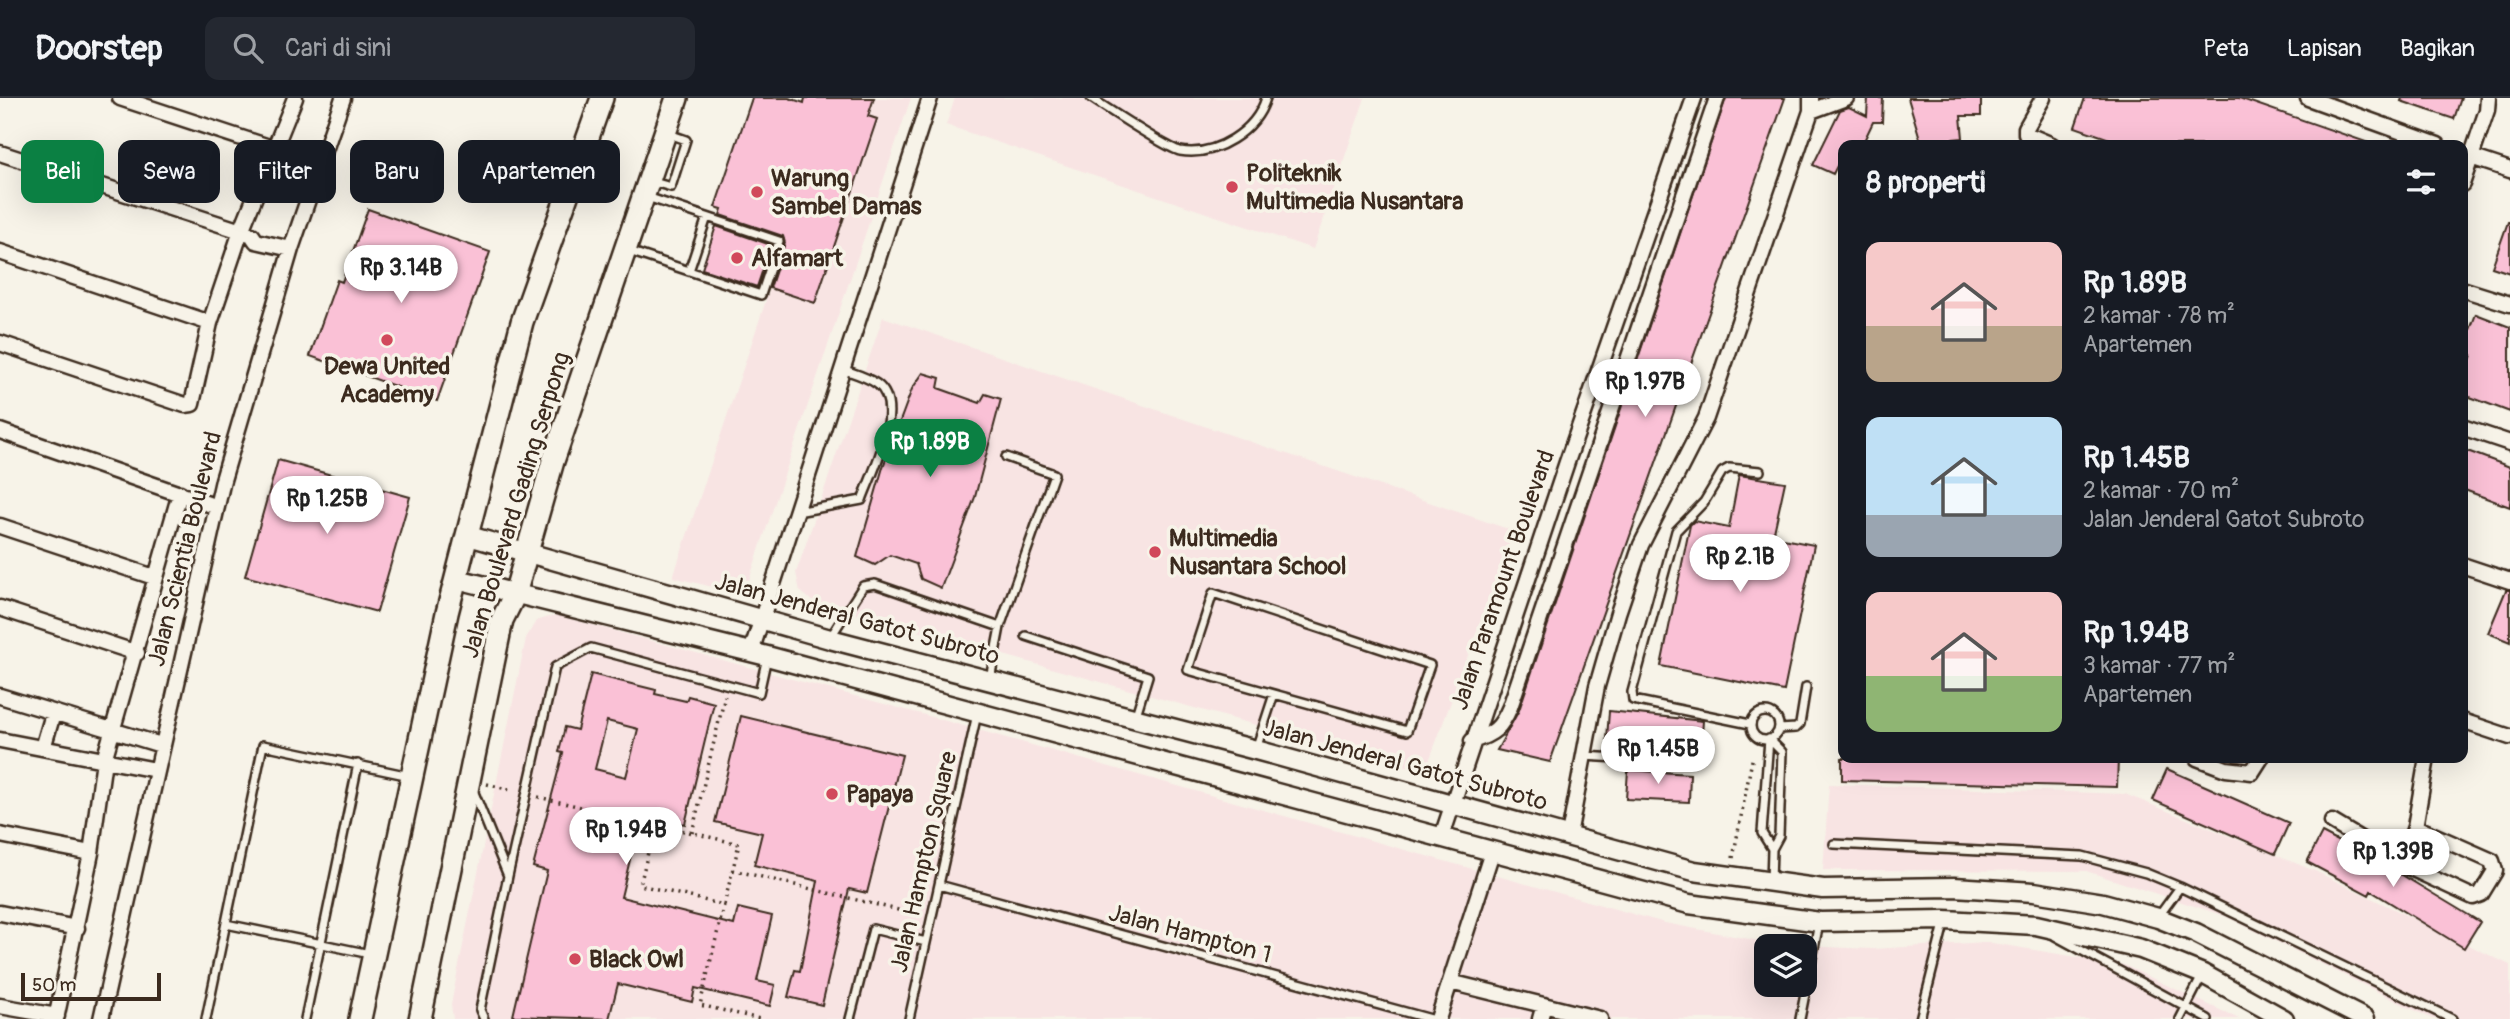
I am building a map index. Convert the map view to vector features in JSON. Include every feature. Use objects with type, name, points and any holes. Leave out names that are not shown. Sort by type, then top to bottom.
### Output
[{"type":"main road","name":"Jalan Boulevard Gading Serpong","points":[[360,1019],[411,776],[457,579],[522,322],[602,98]]},
{"type":"main road","name":"Jalan Boulevard Gading Serpong","points":[[420,1019],[502,620],[515,594],[553,461],[677,98]]},
{"type":"street","points":[[120,98],[248,140]]},
{"type":"street","points":[[279,140],[296,98]]},
{"type":"street","name":"Jalan Scientia Boulevard","points":[[101,1019],[161,745],[217,508],[285,247],[343,98]]},
{"type":"street","points":[[759,654],[760,619],[930,98]]},
{"type":"street","name":"Jalan Paramount Boulevard","points":[[1441,839],[1472,741],[1694,98]]},
{"type":"street","points":[[1472,741],[1493,734],[1502,726],[1510,707],[1717,98]]},
{"type":"street","points":[[1569,835],[1582,756],[1601,674],[1641,545],[1706,418],[1811,104],[1846,98]]},
{"type":"street","points":[[2040,140],[2026,134],[2026,128],[2043,98]]},
{"type":"street","points":[[2308,98],[2424,140]]},
{"type":"street","points":[[2468,153],[2487,110],[2488,98]]},
{"type":"street","points":[[0,153],[246,233],[269,236],[285,247]]},
{"type":"street","points":[[2468,155],[2510,170]]},
{"type":"street","points":[[0,342],[185,405],[192,404],[197,392],[210,323],[256,203]]},
{"type":"street","points":[[0,252],[210,323]]},
{"type":"street","points":[[2468,291],[2510,304]]},
{"type":"street","points":[[2468,429],[2510,443]]},
{"type":"street","points":[[0,431],[217,508]]},
{"type":"street","points":[[0,1006],[57,1018],[91,853],[104,760],[116,733],[154,577],[183,494]]},
{"type":"street","points":[[0,526],[154,577]]},
{"type":"street","name":"Jalan Jenderal Gatot Subroto","points":[[469,536],[830,639],[1256,750],[1694,871],[1771,884],[1823,889],[1954,887],[2034,892],[2103,902],[2158,918],[2234,950],[2336,1012],[2365,1019]]},
{"type":"street","points":[[2468,567],[2510,581]]},
{"type":"street","points":[[457,579],[759,654],[1689,904],[1819,922],[1945,920],[2036,925],[2141,949],[2203,974],[2284,1019]]},
{"type":"street","points":[[0,608],[136,653]]},
{"type":"street","points":[[0,696],[161,745]]},
{"type":"street","points":[[43,748],[53,713]]},
{"type":"street","points":[[2468,722],[2510,737]]},
{"type":"street","points":[[0,740],[156,770]]},
{"type":"street","points":[[2213,763],[2241,772],[2252,772],[2259,763]]},
{"type":"street","points":[[2402,864],[2416,827],[2426,763]]},
{"type":"street","points":[[2332,822],[2402,864],[2473,897],[2481,894],[2495,871],[2491,861],[2416,827]]},
{"type":"street","points":[[0,835],[91,853]]},
{"type":"street","points":[[1438,1019],[1492,852]]},
{"type":"street","points":[[0,914],[77,928]]},
{"type":"street","points":[[1450,982],[1542,1012],[1600,1019]]},
{"type":"lane","points":[[1091,98],[1180,151],[1212,148],[1242,134],[1261,116],[1266,98]]},
{"type":"lane","points":[[625,249],[761,295],[779,241],[707,217],[646,188]]},
{"type":"lane","points":[[689,271],[707,217]]},
{"type":"lane","points":[[794,512],[862,500],[889,423],[890,401],[878,384],[841,369]]},
{"type":"lane","points":[[990,681],[1000,627],[1054,474],[1006,457]]},
{"type":"lane","points":[[1750,724],[1661,708],[1633,699],[1632,692],[1676,531],[1704,502],[1722,472],[1730,468],[1760,471]]},
{"type":"lane","points":[[830,639],[863,586],[875,584],[1000,627]]},
{"type":"lane","points":[[1213,593],[1430,665],[1407,731],[1274,694],[1188,670],[1213,593]]},
{"type":"lane","points":[[1026,636],[1149,677],[1134,719]]},
{"type":"lane","points":[[484,1019],[480,1010],[555,667],[592,648],[759,693],[759,654]]},
{"type":"lane","points":[[1772,849],[1762,833],[1769,739],[1779,729],[1796,728],[1800,724],[1806,687]]},
{"type":"lane","points":[[1256,750],[1274,694]]},
{"type":"lane","points":[[1750,724],[1756,715],[1768,712],[1775,715],[1779,729]]},
{"type":"lane","name":"Jalan Hampton Square","points":[[911,1018],[977,714]]},
{"type":"lane","points":[[1750,724],[1757,737],[1769,739],[1782,752],[1779,836],[1772,849],[1771,884]]},
{"type":"lane","points":[[206,1019],[263,745],[411,776]]},
{"type":"lane","points":[[1582,756],[1654,760]]},
{"type":"lane","points":[[305,1019],[358,764]]},
{"type":"lane","points":[[468,780],[508,876]]},
{"type":"lane","points":[[1834,844],[2081,856],[2146,873],[2452,1019]]},
{"type":"lane","name":"Jalan Hampton 1","points":[[939,885],[1431,1019]]},
{"type":"lane","points":[[2158,918],[2180,887]]},
{"type":"lane","points":[[1920,1019],[1945,920]]},
{"type":"lane","points":[[1800,1019],[1819,922]]},
{"type":"lane","points":[[226,924],[374,954]]},
{"type":"lane","points":[[2036,925],[2208,1019]]},
{"type":"lane","points":[[850,1019],[873,929],[926,942]]},
{"type":"lane","points":[[2180,1019],[2203,974]]},
{"type":"path","points":[[692,833],[727,685]]},
{"type":"path","points":[[1730,877],[1757,737]]},
{"type":"path","points":[[468,780],[739,844],[701,1005],[760,1019]]},
{"type":"path","points":[[655,824],[640,885],[724,905]]},
{"type":"path","points":[[733,870],[932,918]]},
{"type":"shaded area","points":[[834,98],[911,98],[744,595],[673,577]]},
{"type":"shaded area","name":"Politeknik Multimedia Nusantara","points":[[955,98],[1365,98],[1313,249],[946,125]]},
{"type":"shaded area","name":"Multimedia Nusantara School","points":[[883,317],[1514,531],[1425,772],[813,602],[800,591],[796,573]]},
{"type":"shaded area","points":[[556,615],[925,715],[1665,923],[1754,940],[1754,997],[1817,997],[1817,947],[1873,949],[1986,942],[2124,965],[2239,1019],[453,1019],[451,1004],[526,638],[536,621]]},
{"type":"shaded area","points":[[1829,784],[2125,794],[2315,871],[2510,965],[2510,1019],[2432,1019],[2225,916],[2086,871],[1823,870]]},
{"type":"building","points":[[752,98],[789,98],[804,103],[805,98],[874,98],[868,116],[877,119],[815,303],[770,288],[785,243],[783,236],[720,215],[722,209],[715,207]]},
{"type":"building","points":[[1726,98],[1785,98],[1550,762],[1497,750],[1519,710]]},
{"type":"building","points":[[1868,98],[1883,98],[1882,122],[1873,122],[1864,140],[1838,140],[1838,164],[1833,174],[1813,165],[1840,110],[1849,107],[1867,116]]},
{"type":"building","points":[[1908,98],[1981,98],[1981,116],[1961,116],[1963,138],[1920,140]]},
{"type":"building","points":[[2085,98],[2239,98],[2360,140],[2113,140],[2075,127]]},
{"type":"building","points":[[2402,98],[2461,98],[2454,119],[2401,101]]},
{"type":"building","points":[[368,209],[490,252],[437,401],[310,356],[337,280],[342,282]]},
{"type":"building","points":[[2510,222],[2510,273],[2492,267]]},
{"type":"building","name":"Alfamart","points":[[716,226],[771,245],[757,287],[702,269]]},
{"type":"building","points":[[2476,314],[2510,327],[2510,412],[2468,396],[2468,365],[2472,355],[2468,353],[2468,335]]},
{"type":"building","points":[[923,373],[940,378],[938,388],[980,403],[985,394],[1001,399],[975,497],[941,588],[921,579],[916,564],[890,555],[875,565],[857,557],[883,467],[912,389]]},
{"type":"building","points":[[2468,451],[2510,467],[2510,507],[2468,491]]},
{"type":"building","points":[[278,460],[410,497],[377,612],[245,576]]},
{"type":"building","points":[[1739,475],[1785,482],[1773,537],[1814,545],[1784,691],[1661,666],[1690,525],[1694,521],[1729,528]]},
{"type":"building","points":[[2506,590],[2510,590],[2510,642],[2488,633]]},
{"type":"building","points":[[591,674],[656,690],[655,694],[686,701],[688,696],[714,703],[685,824],[641,814],[621,897],[734,925],[738,908],[772,916],[757,981],[775,985],[770,1006],[695,988],[692,1002],[618,984],[609,1019],[513,1016],[547,871],[533,867],[563,753],[559,752],[565,727],[577,730]],"holes":[[[607,721],[638,729],[626,777],[595,769]]]},
{"type":"building","points":[[1609,711],[1703,721],[1701,747],[1607,739]]},
{"type":"building","name":"Papaya","points":[[741,716],[902,755],[867,893],[849,889],[822,1005],[788,997],[795,970],[800,971],[818,881],[754,865],[762,833],[715,822]]},
{"type":"building","points":[[1842,763],[2118,763],[2117,787],[1842,780]]},
{"type":"building","points":[[2167,769],[2289,823],[2275,854],[2153,800]]},
{"type":"building","points":[[1628,770],[1690,774],[1689,802],[1626,799]]},
{"type":"building","points":[[2322,833],[2402,875],[2480,922],[2464,948],[2371,891],[2369,895],[2307,862]]},
{"type":"place","name":"Politeknik Multimedia Nusantara","points":[[1232,187]]},
{"type":"place","name":"Warung Sambel Damas","points":[[757,192]]},
{"type":"place","name":"Alfamart","points":[[737,258]]},
{"type":"place","name":"Dewa United Academy","points":[[387,340]]},
{"type":"place","name":"Multimedia Nusantara School","points":[[1155,552]]},
{"type":"place","name":"Papaya","points":[[832,794]]},
{"type":"place","name":"Black Owl","points":[[575,959]]}]
